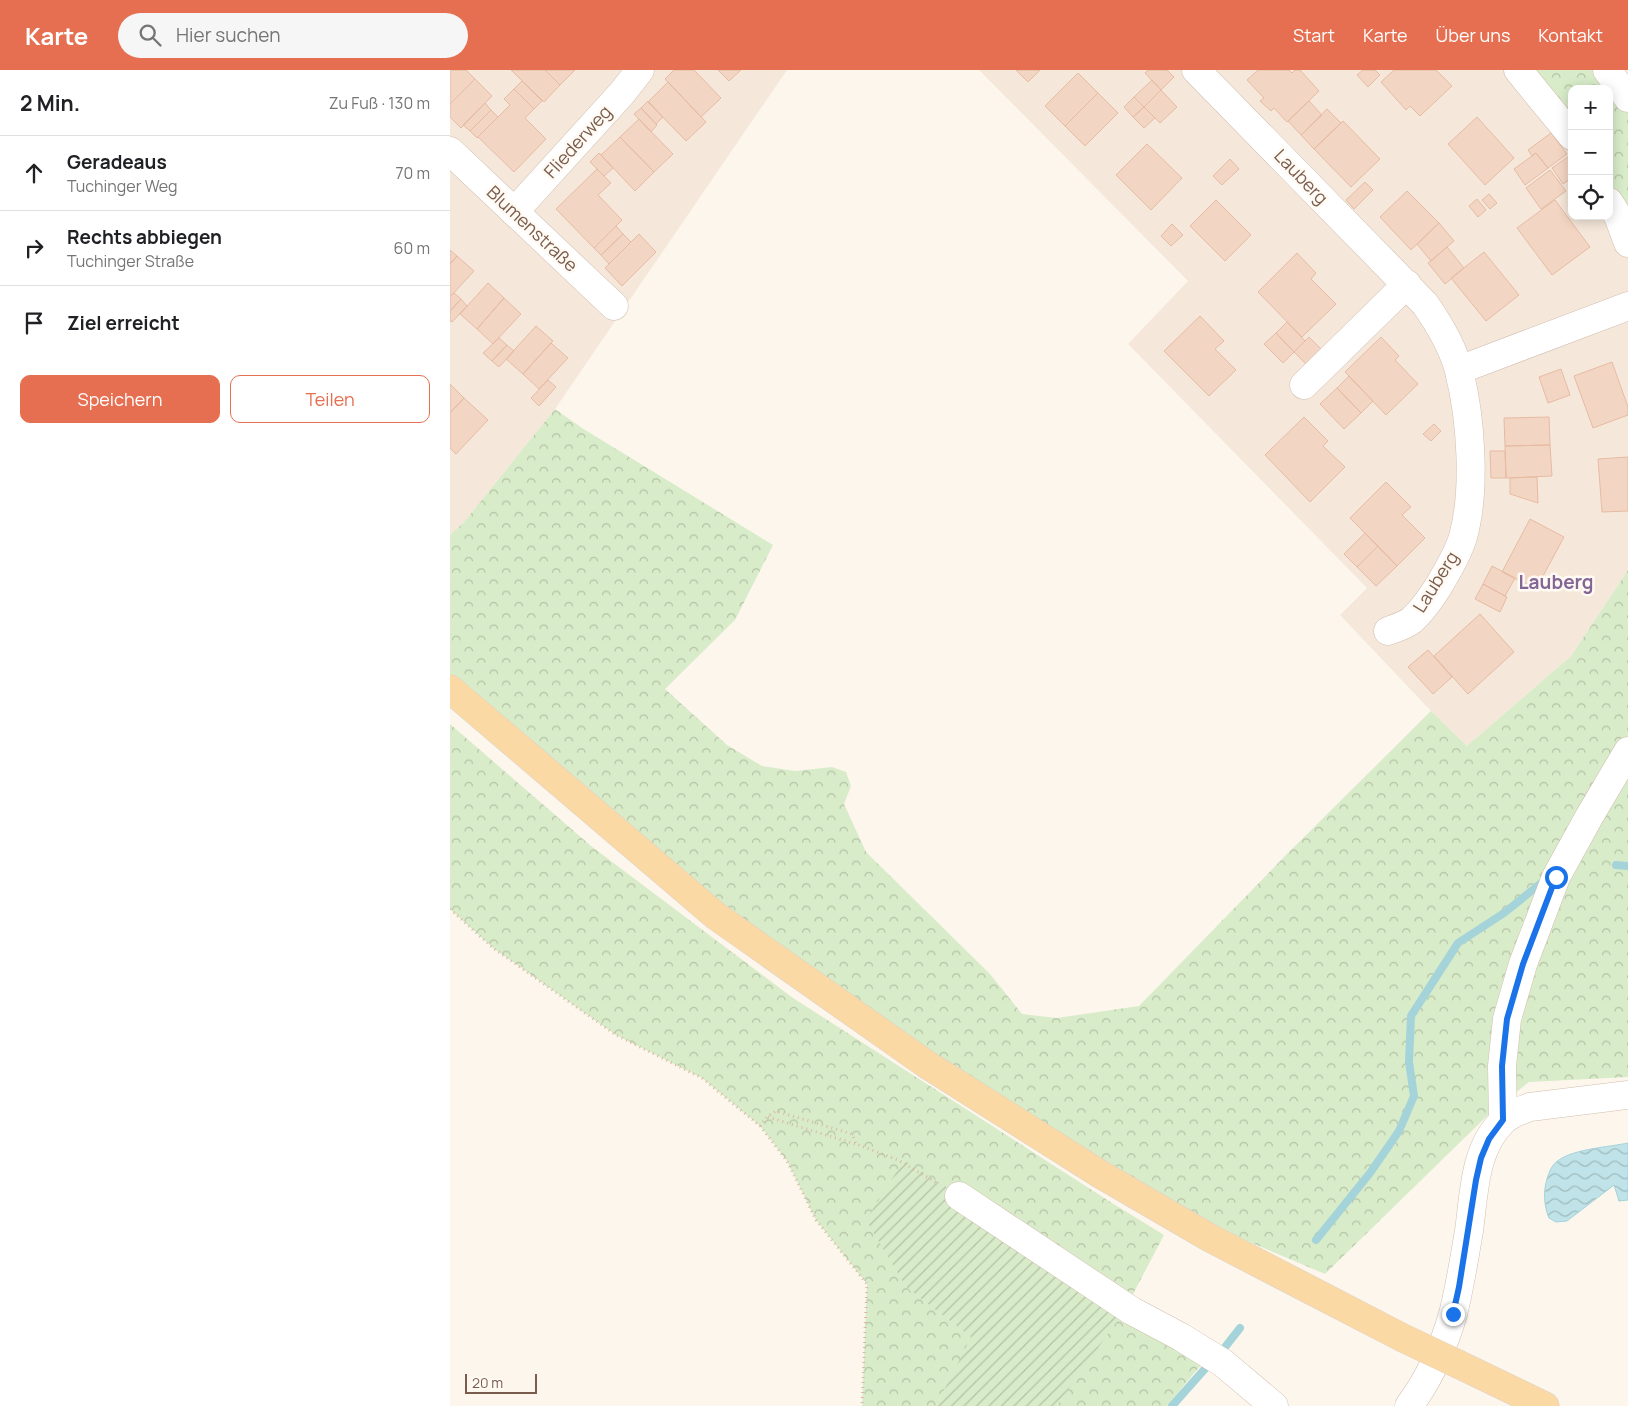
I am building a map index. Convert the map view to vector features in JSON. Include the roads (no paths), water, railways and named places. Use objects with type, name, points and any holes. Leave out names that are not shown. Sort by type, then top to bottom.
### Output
[{"type":"main road","points":[[450,689],[716,916],[926,1064],[1100,1174],[1210,1238],[1403,1338],[1538,1403]]},
{"type":"street","name":"Fliederweg","points":[[514,212],[622,93],[640,70]]},
{"type":"street","name":"Lauberg","points":[[1196,70],[1425,304],[1437,322],[1459,370],[1465,400],[1471,459],[1470,505],[1463,538],[1446,574],[1430,599],[1411,621],[1388,632]]},
{"type":"street","points":[[1518,70],[1568,131]]},
{"type":"street","points":[[1607,70],[1628,98]]},
{"type":"street","name":"Blumenstraße","points":[[450,152],[614,306]]},
{"type":"street","points":[[1613,208],[1618,216],[1628,243]]},
{"type":"street","points":[[1304,385],[1407,284]]},
{"type":"street","points":[[1459,370],[1628,306]]},
{"type":"street","points":[[1503,1120],[1502,1066],[1507,1019],[1523,964],[1556,877],[1628,752]]},
{"type":"street","points":[[1409,1406],[1429,1376],[1453,1314],[1476,1180],[1481,1158],[1489,1139],[1503,1120],[1514,1112],[1543,1105],[1628,1095]]},
{"type":"street","points":[[959,1196],[1132,1311],[1181,1336],[1223,1363],[1274,1406]]},
{"type":"water","points":[[1628,1143],[1628,1200],[1619,1201],[1614,1185],[1567,1221],[1556,1222],[1549,1218],[1545,1204],[1545,1189],[1554,1164],[1573,1153]]},
{"type":"waterway","points":[[1616,865],[1628,866]]},
{"type":"waterway","points":[[1316,1240],[1370,1173],[1399,1131],[1414,1096],[1409,1062],[1411,1016],[1458,943],[1504,913],[1545,880]]},
{"type":"waterway","points":[[1222,1351],[1240,1328]]},
{"type":"waterway","points":[[1172,1406],[1211,1362]]},
{"type":"district","name":"Lauberg","points":[[1556,582]]}]
